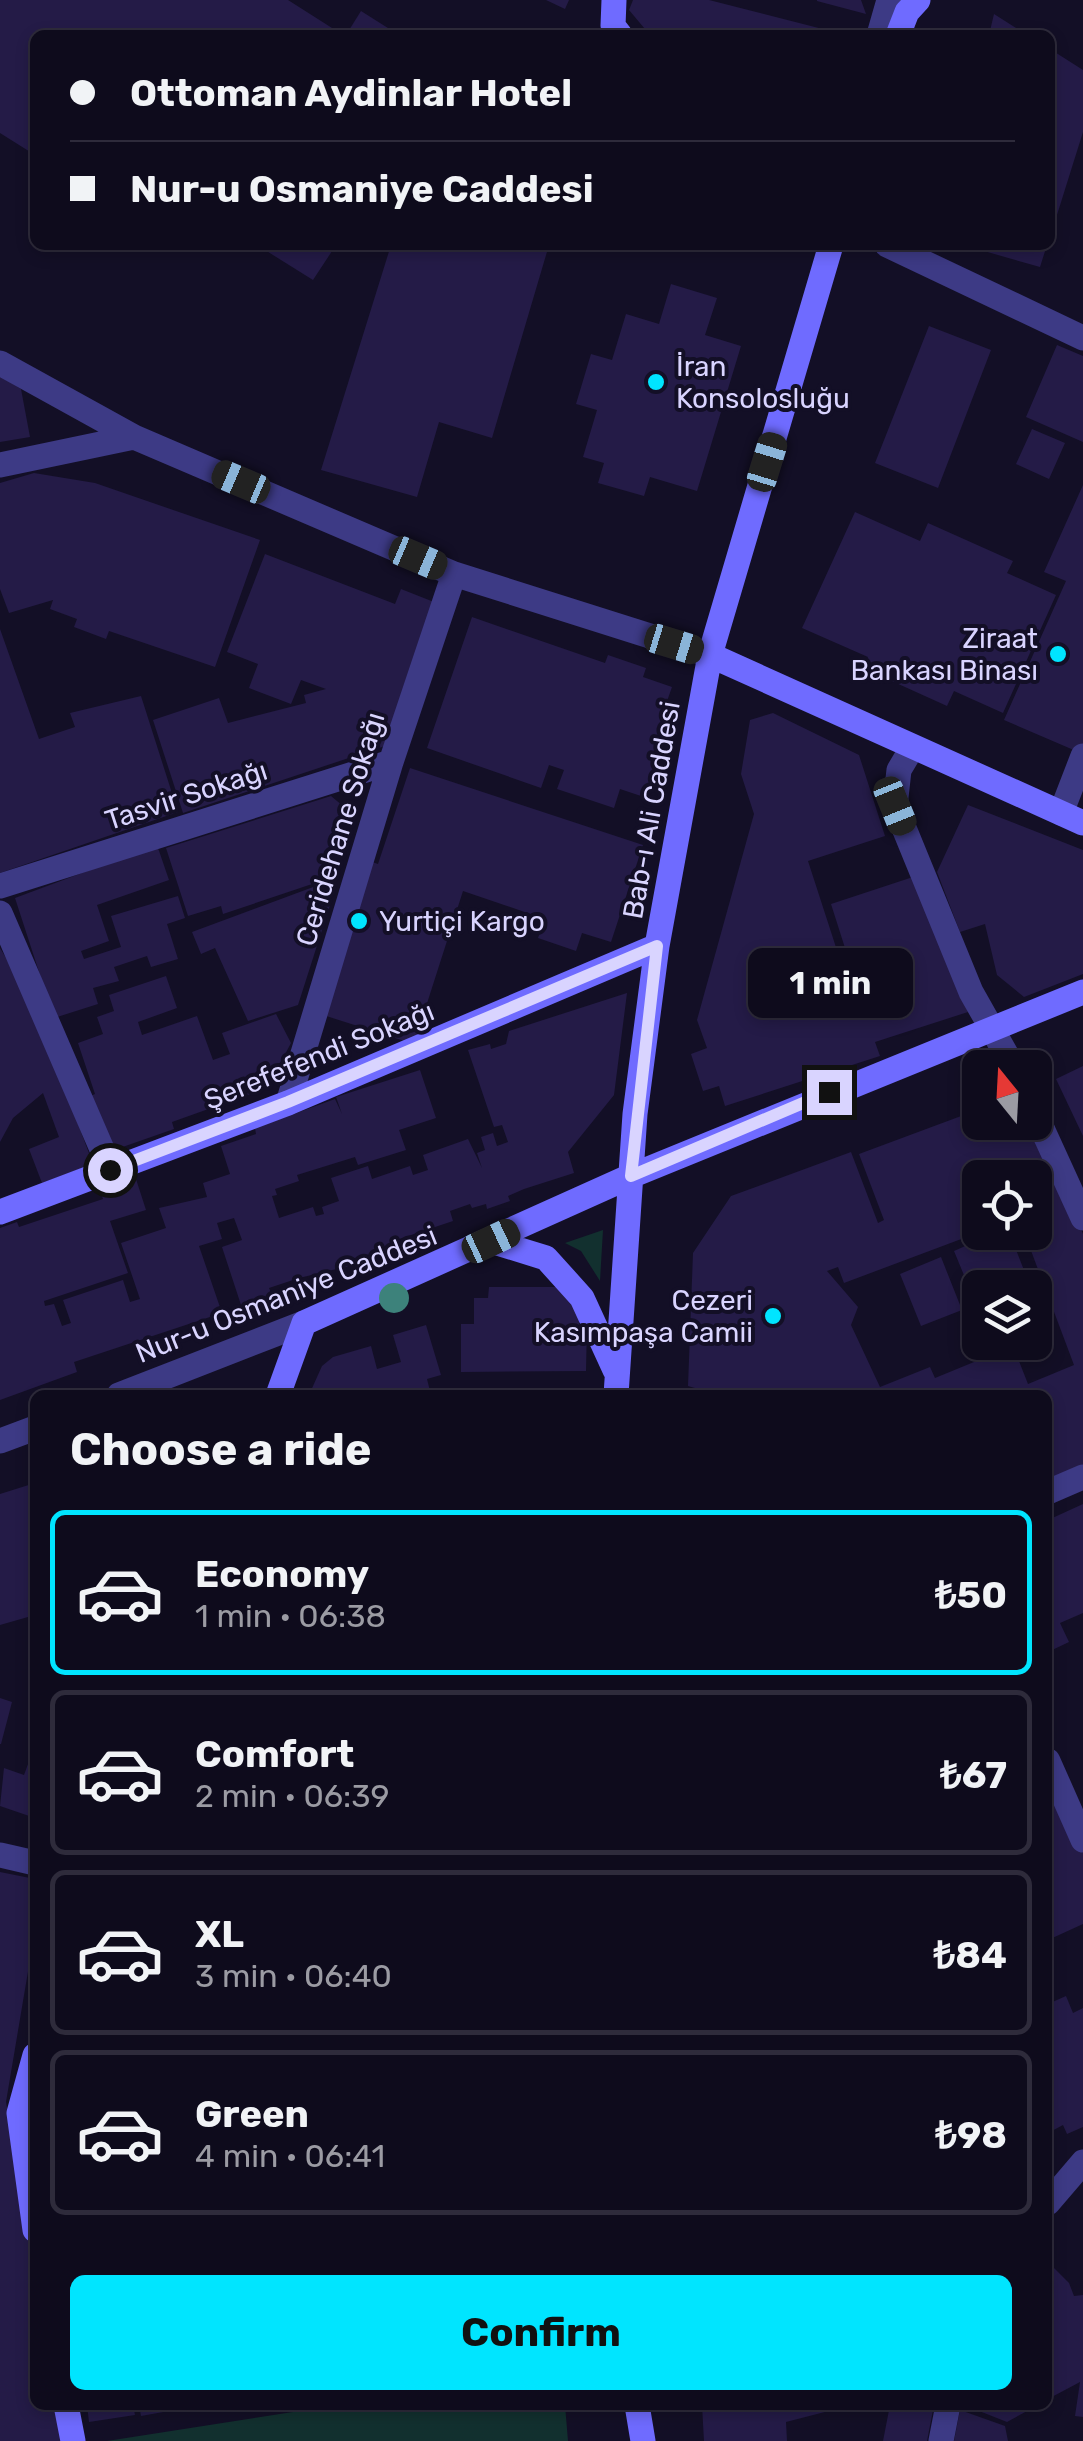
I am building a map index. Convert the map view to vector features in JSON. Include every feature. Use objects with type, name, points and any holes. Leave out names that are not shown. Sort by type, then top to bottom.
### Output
[{"type":"main road","points":[[614,0],[617,30]]},
{"type":"main road","points":[[900,30],[907,12],[918,0]]},
{"type":"main road","name":"Bab-ı Ali Caddesi","points":[[616,1384],[631,1176],[657,946],[710,655],[830,250]]},
{"type":"main road","points":[[710,655],[1072,818]]},
{"type":"main road","name":"Şerefefendi Sokağı","points":[[0,1212],[288,1102],[657,946]]},
{"type":"main road","name":"Nur-u Osmaniye Caddesi","points":[[304,1323],[631,1176],[1083,992]]},
{"type":"main road","points":[[491,1241],[546,1258],[582,1298],[616,1384]]},
{"type":"main road","points":[[280,1390],[304,1323]]},
{"type":"main road","points":[[30,2073],[19,2112],[30,2193]]},
{"type":"main road","points":[[67,2410],[73,2441]]},
{"type":"main road","points":[[639,2410],[643,2441]]},
{"type":"street","points":[[880,30],[889,0]]},
{"type":"street","points":[[898,250],[1083,338]]},
{"type":"street","points":[[0,363],[134,437],[454,574],[710,655]]},
{"type":"street","points":[[0,465],[134,437]]},
{"type":"street","name":"Ceridehane Sokağı","points":[[288,1102],[390,762],[454,574]]},
{"type":"street","points":[[912,748],[899,770],[895,806],[990,1028],[1003,1050]]},
{"type":"street","points":[[1072,818],[1083,756]]},
{"type":"street","name":"Tasvir Sokağı","points":[[0,886],[390,762]]},
{"type":"street","points":[[0,913],[110,1170]]},
{"type":"street","points":[[1047,1140],[1083,1218]]},
{"type":"street","name":"Nur-u Osmaniye Caddesi","points":[[132,1390],[304,1323]]},
{"type":"street","points":[[0,1441],[30,1430]]},
{"type":"street","points":[[1052,1490],[1083,1477]]},
{"type":"street","points":[[1052,1770],[1083,1840]]},
{"type":"street","points":[[0,1855],[30,1862]]},
{"type":"street","points":[[1052,2198],[1083,2162]]},
{"type":"street","points":[[941,2441],[947,2410]]},
{"type":"green space","points":[[603,1230],[600,1281],[581,1251],[565,1243]]},
{"type":"green space","points":[[306,2410],[565,2410],[568,2441],[107,2441]]},
{"type":"building","points":[[0,0],[288,0],[335,30],[30,30],[30,152],[0,133]]},
{"type":"building","points":[[546,0],[569,0],[565,9]]},
{"type":"building","points":[[633,0],[709,0],[826,30],[646,30],[629,10]]},
{"type":"building","points":[[861,0],[866,14],[817,1]]},
{"type":"building","points":[[361,11],[391,30],[349,30]]},
{"type":"building","points":[[994,14],[1019,30],[990,30]]},
{"type":"building","points":[[1055,52],[1083,70],[1083,132],[1055,221]]},
{"type":"building","points":[[265,250],[333,250],[313,280]]},
{"type":"building","points":[[389,250],[548,250],[492,438],[439,422],[417,497],[321,470]]},
{"type":"building","points":[[980,250],[1045,250],[1040,267]]},
{"type":"building","name":"İran Konsolosluğu","points":[[671,284],[717,298],[705,335],[741,346],[697,491],[650,477],[644,496],[598,483],[604,463],[583,457],[597,410],[576,404],[591,354],[612,360],[626,314],[659,324]]},
{"type":"building","points":[[929,326],[991,350],[938,488],[875,463]]},
{"type":"building","points":[[1057,345],[1083,356],[1083,442],[1026,417]]},
{"type":"building","points":[[0,376],[21,389],[30,437],[0,442]]},
{"type":"building","points":[[1032,429],[1065,443],[1049,479],[1016,464]]},
{"type":"building","points":[[34,473],[95,483],[260,540],[215,667],[109,631],[106,639],[74,627],[77,619],[50,609],[53,600],[9,613],[0,589],[0,483]]},
{"type":"building","name":"Ziraat Bankası Binası","points":[[1083,485],[1083,754],[1004,720],[1066,581],[1044,572]]},
{"type":"building","points":[[855,512],[920,541],[928,523],[1013,561],[1007,573],[1056,595],[1003,713],[954,691],[947,706],[863,668],[868,657],[802,628]]},
{"type":"building","points":[[265,554],[395,604],[401,589],[434,602],[385,746],[183,813],[153,720],[219,698],[228,723],[306,703],[304,695],[326,689],[301,680],[291,704],[249,688],[258,664],[227,652]]},
{"type":"building","points":[[472,617],[605,663],[608,655],[646,668],[643,677],[672,687],[660,721],[667,724],[647,798],[620,789],[614,808],[557,789],[564,770],[549,765],[541,788],[427,748]]},
{"type":"building","points":[[0,629],[39,739],[75,727],[70,713],[141,696],[178,812],[0,873]]},
{"type":"building","points":[[773,713],[859,755],[885,836],[808,861],[844,972],[852,970],[831,904],[916,876],[968,1012],[875,1042],[880,1056],[725,1106],[719,1086],[703,1091],[691,1054],[707,1048],[697,1020],[754,814],[741,774],[750,720]]},
{"type":"building","points":[[410,768],[643,845],[611,942],[582,933],[576,951],[538,938],[545,919],[463,891],[414,1044],[320,1014],[369,861],[378,864]]},
{"type":"building","points":[[331,796],[343,806],[345,815],[321,873],[324,880],[223,914],[221,906],[188,916],[166,848]]},
{"type":"building","points":[[968,805],[1083,850],[1083,974],[1024,997],[997,975],[985,924],[960,932],[937,872]]},
{"type":"building","points":[[157,845],[169,880],[97,905],[109,941],[81,951],[84,959],[121,947],[111,916],[178,896],[185,918],[167,924],[178,959],[151,967],[147,956],[114,967],[119,981],[93,988],[98,1004],[54,1018],[15,898]]},
{"type":"building","points":[[324,883],[330,905],[298,1005],[248,1021],[215,948],[201,954],[192,932]]},
{"type":"building","points":[[0,948],[32,1001],[93,1164],[42,1183],[29,1149],[59,1137],[43,1093],[13,1118],[0,1142]]},
{"type":"building","points":[[166,976],[177,1008],[138,1022],[142,1035],[197,1016],[213,1060],[230,1054],[222,1033],[276,1014],[291,1043],[267,1088],[172,1122],[174,1129],[114,1150],[88,1097],[95,1094],[78,1043],[103,1034],[97,1017],[114,1011],[109,995]]},
{"type":"building","points":[[627,993],[614,1095],[568,1152],[574,1173],[524,1189],[508,1196],[510,1201],[487,1209],[486,1204],[472,1208],[470,1204],[450,1211],[453,1221],[393,1241],[395,1247],[368,1256],[370,1261],[269,1288],[272,1295],[241,1305],[222,1247],[242,1240],[234,1218],[217,1223],[222,1239],[199,1246],[222,1313],[74,1362],[77,1372],[0,1400],[0,1228],[17,1222],[19,1227],[103,1199],[100,1190],[136,1179],[146,1210],[110,1221],[128,1273],[44,1301],[45,1306],[54,1304],[62,1326],[71,1323],[63,1300],[123,1280],[130,1302],[140,1299],[121,1243],[166,1228],[159,1208],[207,1197],[203,1183],[230,1174],[221,1146],[256,1134],[255,1128],[335,1099],[342,1114],[336,1097],[420,1070],[436,1118],[399,1130],[406,1150],[358,1165],[355,1157],[297,1175],[299,1181],[275,1189],[277,1195],[272,1196],[279,1218],[313,1207],[316,1216],[324,1214],[322,1207],[339,1201],[331,1178],[368,1166],[372,1179],[410,1166],[413,1175],[428,1170],[423,1155],[468,1139],[482,1168],[477,1153],[485,1150],[481,1137],[493,1133],[497,1146],[508,1142],[502,1125],[494,1127],[468,1050],[506,1044],[509,1031]]},
{"type":"building","points":[[1083,1066],[1083,1136],[1056,1079]]},
{"type":"building","points":[[962,1116],[962,1140],[1044,1140],[1052,1160],[962,1160],[962,1239],[844,1283],[838,1267],[827,1271],[858,1307],[851,1325],[880,1387],[930,1367],[935,1378],[979,1360],[1019,1360],[1028,1384],[1074,1365],[1052,1306],[1052,1270],[1038,1270],[1031,1250],[1052,1250],[1052,1160],[1083,1234],[1083,1467],[1052,1480],[1052,1390],[702,1390],[688,1386],[693,1253],[731,1196],[851,1152],[878,1223],[884,1220],[859,1154]]},
{"type":"building","points":[[962,1247],[1016,1250],[1024,1270],[962,1270],[954,1251]]},
{"type":"building","points":[[941,1257],[962,1310],[921,1326],[900,1274]]},
{"type":"building","points":[[489,1287],[566,1287],[579,1299],[579,1324],[587,1324],[586,1371],[461,1372],[461,1324],[474,1324],[474,1298],[488,1298]]},
{"type":"building","points":[[426,1325],[441,1375],[427,1379],[430,1390],[311,1390],[322,1366],[333,1357],[371,1346],[377,1369],[401,1362],[393,1335]]},
{"type":"building","points":[[30,1485],[30,1616],[0,1625],[0,1494]]},
{"type":"building","points":[[1083,1504],[1083,1613],[1060,1623],[1069,1642],[1052,1650],[1052,1518]]},
{"type":"building","points":[[0,1698],[12,1702],[1,1744],[0,1744]]},
{"type":"building","points":[[30,1759],[30,1816],[0,1806],[4,1768],[24,1775]]},
{"type":"building","points":[[1052,1783],[1083,1853],[1083,1924],[1052,1938]]},
{"type":"building","points":[[0,1872],[30,1878],[30,1960],[6,2102],[30,2244],[30,2410],[57,2410],[62,2441],[0,2441]]},
{"type":"building","points":[[1066,1996],[1073,2013],[1083,2008],[1083,2127],[1067,2134],[1063,2125],[1052,2131],[1052,2002]]},
{"type":"building","points":[[1052,2266],[1069,2283],[1074,2296],[1083,2295],[1083,2417],[1075,2416],[1080,2382],[1052,2397]]},
{"type":"building","points":[[88,2410],[134,2410],[135,2415],[89,2422]]},
{"type":"building","points":[[140,2410],[174,2410],[141,2416]]},
{"type":"building","points":[[702,2410],[832,2410],[786,2422],[787,2441],[704,2441]]},
{"type":"building","points":[[889,2410],[933,2410],[927,2441],[883,2441]]},
{"type":"building","points":[[960,2410],[1005,2426],[1008,2441],[954,2441]]},
{"type":"building","points":[[977,2410],[1029,2410],[1007,2422]]},
{"type":"place","name":"İran Konsolosluğu","points":[[656,382]]},
{"type":"place","name":"Ziraat Bankası Binası","points":[[1058,654]]},
{"type":"place","name":"Yurtiçi Kargo","points":[[359,921]]},
{"type":"place","name":"Cezeri Kasımpaşa Camii","points":[[773,1316]]},
{"type":"route","points":[[110,1170],[288,1102],[657,946],[631,1176],[829,1092]]}]
